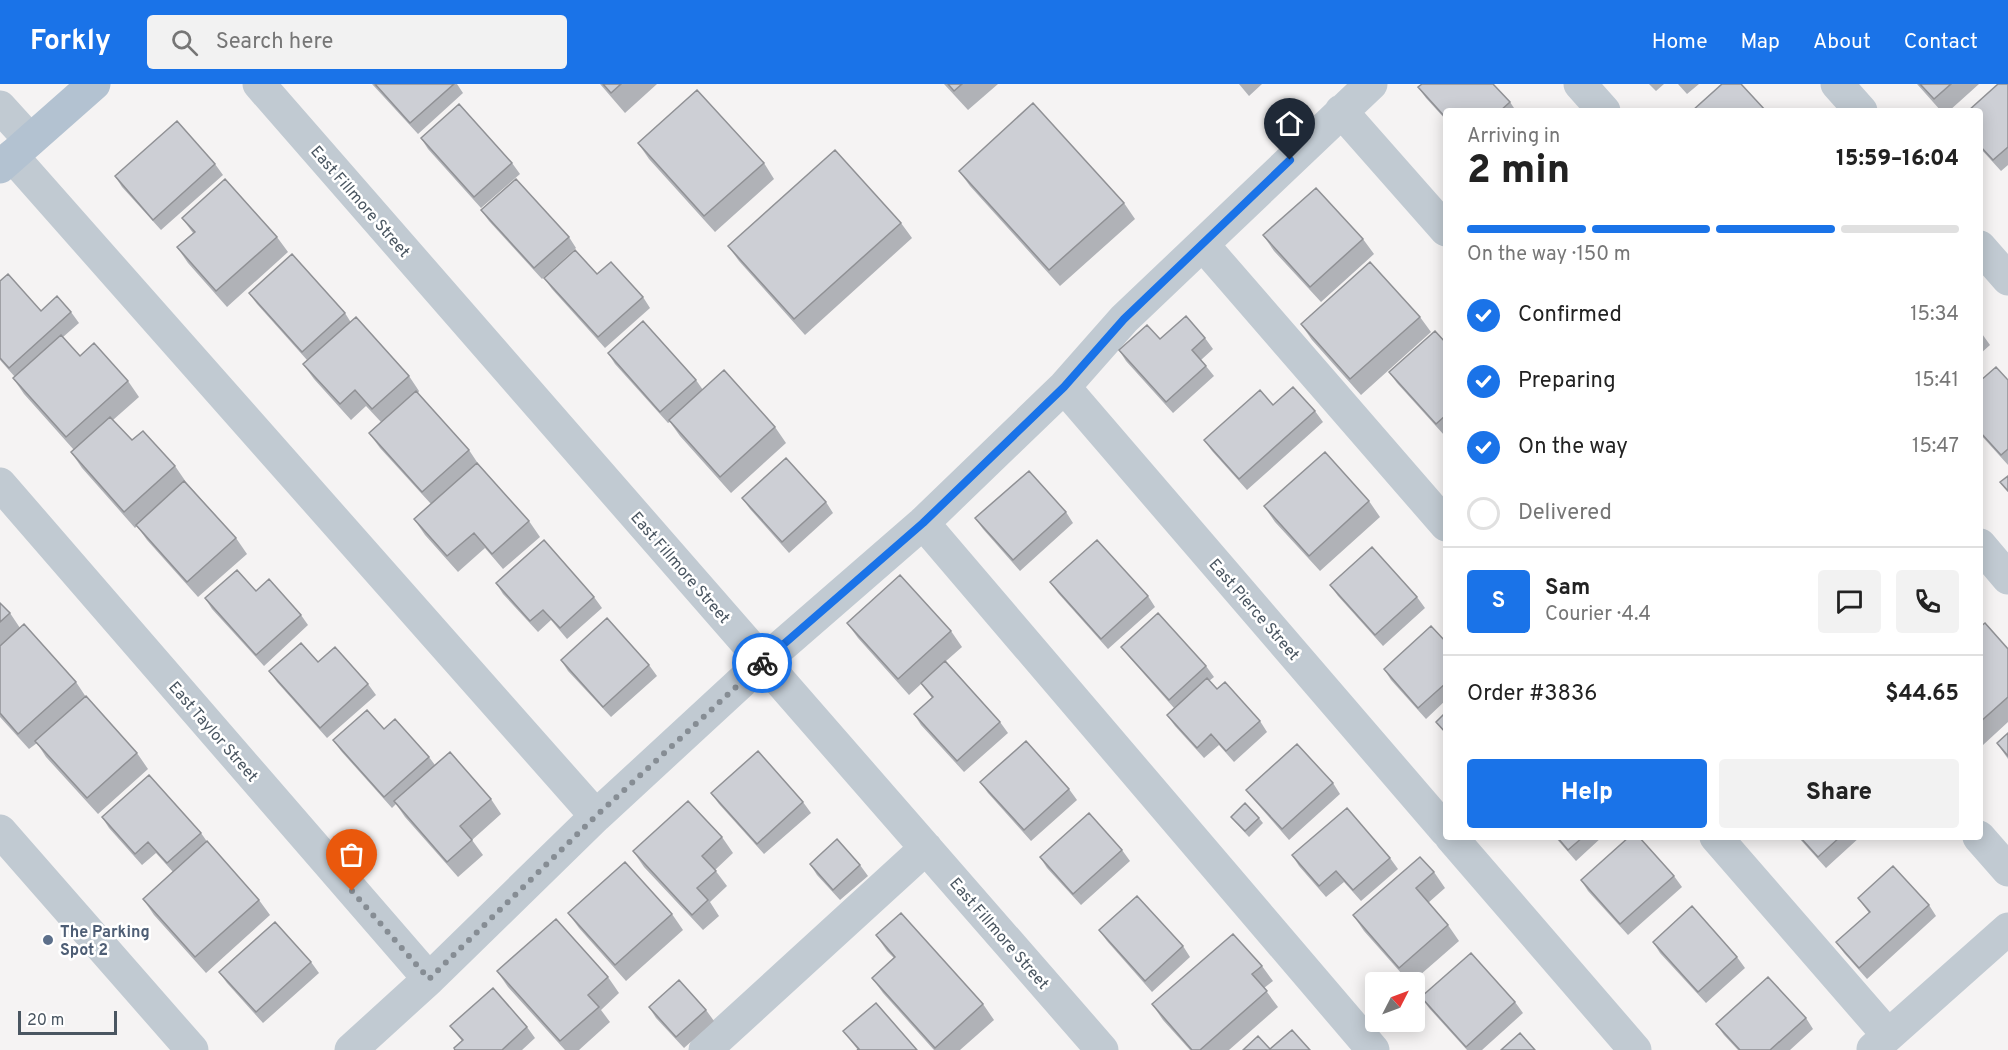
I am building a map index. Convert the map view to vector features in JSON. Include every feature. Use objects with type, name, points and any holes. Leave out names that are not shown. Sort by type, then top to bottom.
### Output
[{"type":"main road","points":[[14,154],[94,84]]},
{"type":"street","name":"East Fillmore Street","points":[[259,84],[926,848],[1096,1048]]},
{"type":"street","points":[[351,1050],[429,979],[596,816],[763,662],[923,523],[1064,387],[1124,319],[1371,84]]},
{"type":"street","points":[[1581,84],[1601,108]]},
{"type":"street","points":[[1837,84],[1857,108]]},
{"type":"street","points":[[0,107],[14,154],[596,816]]},
{"type":"street","points":[[1341,111],[1443,227]]},
{"type":"street","points":[[1203,245],[1443,522]]},
{"type":"street","points":[[1983,250],[2008,279]]},
{"type":"street","name":"East Pierce Street","points":[[1064,387],[1443,828]]},
{"type":"street","name":"East Taylor Street","points":[[0,484],[429,979]]},
{"type":"street","points":[[923,523],[1373,1050]]},
{"type":"street","points":[[1983,549],[2008,578]]},
{"type":"street","points":[[0,831],[192,1050]]},
{"type":"street","points":[[1454,840],[1635,1050]]},
{"type":"street","points":[[1718,840],[1880,1043],[2008,929]]},
{"type":"street","points":[[1982,840],[2008,870]]},
{"type":"street","points":[[705,1050],[926,848]]},
{"type":"building","points":[[375,84],[454,84],[410,123]]},
{"type":"building","points":[[603,84],[621,84],[611,93]]},
{"type":"building","points":[[948,84],[962,84],[954,91]]},
{"type":"building","points":[[1422,84],[1493,84],[1510,102],[1503,108],[1443,108],[1443,115],[1418,87]]},
{"type":"building","points":[[1722,84],[1741,84],[1763,108],[1695,108]]},
{"type":"building","points":[[1920,84],[1951,84],[1934,99]]},
{"type":"building","points":[[1998,84],[2008,84],[2008,147],[1993,160],[1983,149],[1983,108],[1971,108]]},
{"type":"building","points":[[697,90],[764,163],[704,216],[638,143]]},
{"type":"building","points":[[1033,103],[1124,203],[1049,270],[959,171]]},
{"type":"building","points":[[459,104],[512,163],[474,197],[421,138]]},
{"type":"building","points":[[177,121],[215,164],[153,220],[115,176]]},
{"type":"building","points":[[835,150],[901,223],[794,319],[728,246]]},
{"type":"building","points":[[225,179],[277,237],[216,291],[177,247],[195,232],[182,218]]},
{"type":"building","points":[[516,179],[569,237],[534,268],[481,210]]},
{"type":"building","points":[[1316,188],[1363,239],[1310,287],[1263,235]]},
{"type":"building","points":[[575,250],[597,274],[611,262],[643,297],[598,337],[544,278]]},
{"type":"building","points":[[292,254],[345,313],[302,352],[249,293]]},
{"type":"building","points":[[1370,262],[1420,317],[1350,379],[1301,324]]},
{"type":"building","points":[[8,274],[41,311],[57,296],[71,312],[9,368],[0,358],[0,281]]},
{"type":"building","points":[[1186,316],[1205,338],[1192,350],[1206,366],[1166,402],[1119,350],[1147,325],[1160,339]]},
{"type":"building","points":[[356,317],[409,376],[372,409],[355,390],[340,404],[303,364]]},
{"type":"building","points":[[643,321],[696,380],[660,412],[608,353]]},
{"type":"building","points":[[1435,331],[1443,340],[1443,418],[1436,424],[1389,372]]},
{"type":"building","points":[[61,335],[80,356],[94,343],[128,381],[66,437],[13,378]]},
{"type":"building","points":[[1996,367],[2008,380],[2008,449],[2001,455],[1983,435],[1983,378]]},
{"type":"building","points":[[724,370],[775,427],[720,477],[669,420]]},
{"type":"building","points":[[1293,387],[1315,411],[1239,479],[1204,440],[1260,390],[1273,405]]},
{"type":"building","points":[[416,391],[469,450],[422,492],[369,433]]},
{"type":"building","points":[[110,417],[132,440],[143,431],[175,466],[124,512],[71,452]]},
{"type":"building","points":[[1325,452],[1369,501],[1309,556],[1264,506]]},
{"type":"building","points":[[786,458],[826,502],[782,542],[742,498]]},
{"type":"building","points":[[477,463],[529,521],[492,554],[474,533],[447,556],[414,519]]},
{"type":"building","points":[[1029,471],[1066,512],[1013,560],[975,518]]},
{"type":"building","points":[[2008,476],[2008,491],[2000,482]]},
{"type":"building","points":[[184,481],[236,538],[187,582],[136,525]]},
{"type":"building","points":[[544,540],[594,597],[560,628],[543,610],[530,621],[496,583]]},
{"type":"building","points":[[1097,540],[1148,596],[1101,639],[1050,582]]},
{"type":"building","points":[[1372,547],[1417,597],[1375,635],[1330,585]]},
{"type":"building","points":[[237,570],[256,591],[269,579],[301,615],[256,655],[205,598]]},
{"type":"building","points":[[900,575],[951,631],[898,679],[847,623]]},
{"type":"building","points":[[0,603],[10,613],[0,622]]},
{"type":"building","points":[[1158,613],[1206,666],[1169,700],[1121,647]]},
{"type":"building","points":[[607,618],[649,665],[603,707],[561,660]]},
{"type":"building","points":[[1985,623],[2008,649],[2008,697],[1983,719],[1983,625]]},
{"type":"building","points":[[24,624],[76,682],[18,734],[0,713],[0,646]]},
{"type":"building","points":[[1431,626],[1443,639],[1443,686],[1418,708],[1384,669]]},
{"type":"building","points":[[301,643],[318,662],[335,647],[368,684],[320,728],[269,671]]},
{"type":"building","points":[[945,661],[1000,722],[957,761],[914,714],[933,697],[921,683]]},
{"type":"building","points":[[1207,678],[1217,689],[1225,682],[1260,721],[1226,751],[1211,734],[1197,748],[1167,715]]},
{"type":"building","points":[[86,696],[137,753],[87,798],[35,741]]},
{"type":"building","points":[[367,710],[384,729],[395,719],[429,757],[384,797],[333,740]]},
{"type":"building","points":[[1443,715],[1443,730],[1436,722]]},
{"type":"building","points":[[2008,733],[2008,756],[1997,743]]},
{"type":"building","points":[[1026,741],[1069,789],[1024,830],[980,782]]},
{"type":"building","points":[[1297,744],[1333,783],[1282,829],[1246,790]]},
{"type":"building","points":[[758,751],[803,802],[757,844],[711,793]]},
{"type":"building","points":[[450,752],[491,799],[460,826],[472,840],[447,862],[394,801]]},
{"type":"building","points":[[149,775],[201,833],[167,863],[148,842],[135,854],[102,817]]},
{"type":"building","points":[[688,801],[722,837],[702,856],[716,871],[697,888],[708,900],[692,915],[633,851]]},
{"type":"building","points":[[1245,803],[1259,818],[1245,831],[1231,817]]},
{"type":"building","points":[[1347,808],[1390,858],[1353,890],[1336,871],[1319,886],[1292,855]]},
{"type":"building","points":[[1089,813],[1122,850],[1073,894],[1040,857]]},
{"type":"building","points":[[837,839],[860,865],[833,890],[810,864]]},
{"type":"building","points":[[1560,840],[1580,840],[1568,850]]},
{"type":"building","points":[[1626,840],[1642,840],[1674,876],[1620,924],[1581,880]]},
{"type":"building","points":[[1803,840],[1837,840],[1818,857]]},
{"type":"building","points":[[207,841],[259,900],[195,957],[143,899]]},
{"type":"building","points":[[1420,857],[1434,872],[1416,888],[1448,925],[1399,968],[1353,915]]},
{"type":"building","points":[[625,862],[672,914],[615,965],[568,913]]},
{"type":"building","points":[[1893,866],[1929,905],[1859,968],[1836,942],[1870,912],[1858,898]]},
{"type":"building","points":[[1137,896],[1183,946],[1145,981],[1099,930]]},
{"type":"building","points":[[1692,906],[1737,957],[1698,992],[1653,942]]},
{"type":"building","points":[[901,913],[983,1004],[935,1048],[872,978],[895,957],[876,935]]},
{"type":"building","points":[[556,919],[608,977],[588,995],[599,1007],[560,1041],[497,971]]},
{"type":"building","points":[[275,922],[311,962],[256,1012],[219,972]]},
{"type":"building","points":[[1233,934],[1262,966],[1252,974],[1267,991],[1200,1050],[1192,1050],[1152,1004]]},
{"type":"building","points":[[1471,953],[1515,1002],[1466,1047],[1425,1001],[1425,993]]},
{"type":"building","points":[[1768,977],[1806,1018],[1770,1050],[1740,1050],[1716,1024]]},
{"type":"building","points":[[679,980],[706,1010],[676,1037],[649,1007]]},
{"type":"building","points":[[493,988],[527,1027],[502,1050],[455,1050],[454,1048],[463,1040],[450,1026]]},
{"type":"building","points":[[876,1003],[917,1050],[857,1050],[859,1049],[843,1031]]},
{"type":"building","points":[[1292,1030],[1310,1050],[1243,1050],[1258,1036],[1270,1049]]},
{"type":"building","points":[[1520,1033],[1535,1050],[1501,1050]]},
{"type":"way so far","points":[[352,891],[429,979],[596,816],[762,663]]},
{"type":"place","name":"The Parking Spot 2","points":[[48,940]]},
{"type":"route","points":[[762,663],[923,523],[1064,387],[1124,319],[1290,160]]}]
